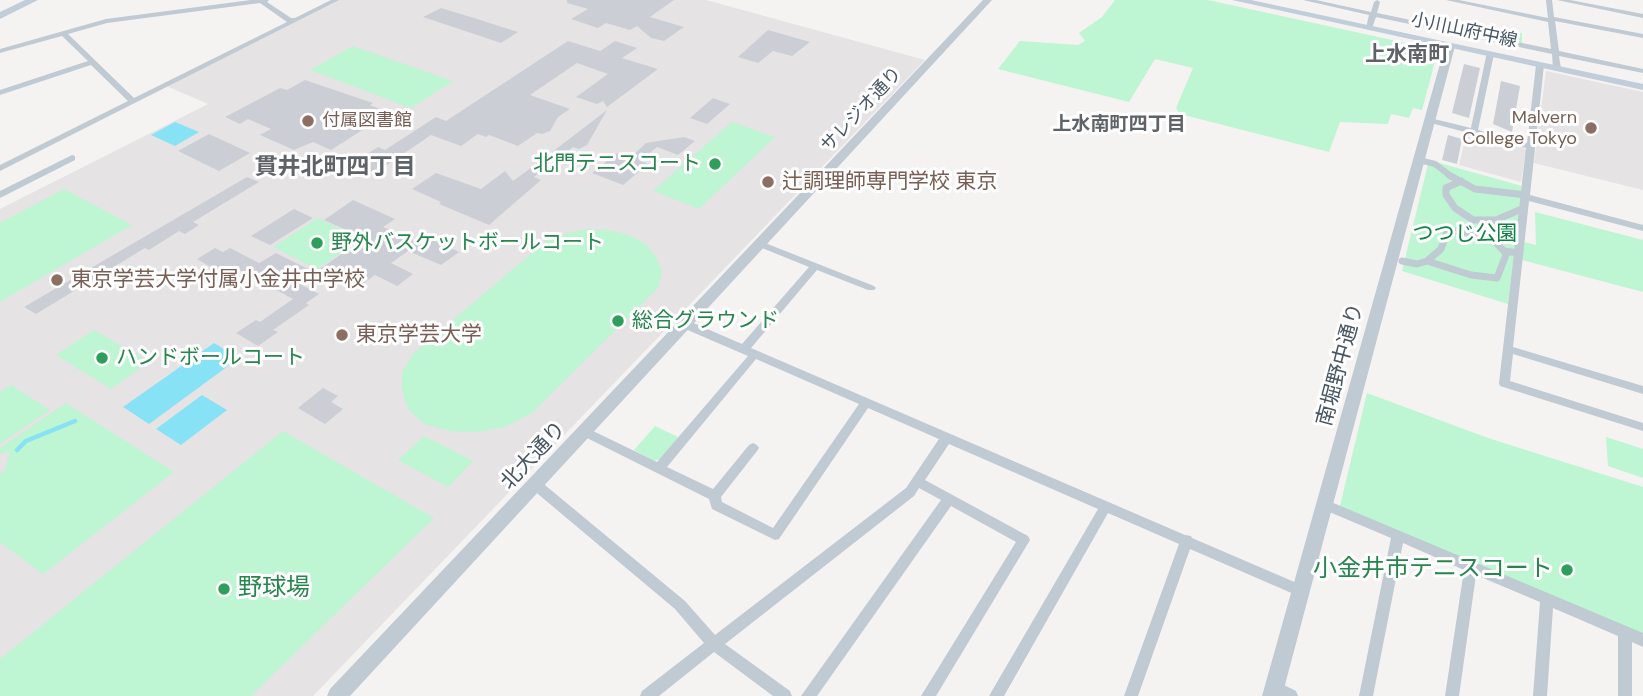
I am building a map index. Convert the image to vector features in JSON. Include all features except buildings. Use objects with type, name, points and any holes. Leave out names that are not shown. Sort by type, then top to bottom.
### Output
[{"type":"main road","points":[[0,16],[33,0]]},
{"type":"main road","name":"小川山府中線","points":[[1237,0],[1643,87]]},
{"type":"street","points":[[260,0],[289,20],[295,20]]},
{"type":"street","points":[[0,51],[106,21],[260,0],[268,0],[295,17],[295,20]]},
{"type":"street","points":[[0,168],[336,0]]},
{"type":"street","name":"サレジオ通り","points":[[760,244],[988,0]]},
{"type":"street","points":[[1306,0],[1643,71]]},
{"type":"street","points":[[1450,0],[1643,36]]},
{"type":"street","points":[[1500,10],[1502,0]]},
{"type":"street","points":[[1549,0],[1558,69]]},
{"type":"street","points":[[1560,0],[1643,16]]},
{"type":"street","points":[[1369,28],[1377,2]]},
{"type":"street","points":[[63,33],[132,101]]},
{"type":"street","name":"南堀野中通り","points":[[1273,692],[1450,46]]},
{"type":"street","points":[[1474,132],[1490,54]]},
{"type":"street","points":[[0,93],[93,62]]},
{"type":"street","points":[[1540,65],[1504,383],[1643,427]]},
{"type":"street","points":[[1430,120],[1531,147]]},
{"type":"street","points":[[0,195],[72,158]]},
{"type":"street","points":[[1419,160],[1435,164],[1475,189],[1525,196],[1643,228]]},
{"type":"street","points":[[1461,181],[1447,188],[1448,200],[1464,215],[1479,222],[1496,220],[1524,208]]},
{"type":"street","points":[[1479,222],[1477,228],[1480,234]]},
{"type":"street","points":[[1402,261],[1417,264],[1427,261],[1441,249],[1447,232],[1459,231],[1480,234],[1495,242],[1506,255],[1500,275],[1496,278],[1471,275],[1427,261]]},
{"type":"street","points":[[760,244],[871,288]]},
{"type":"street","name":"北大通り","points":[[337,696],[760,244]]},
{"type":"street","points":[[1504,251],[1519,253]]},
{"type":"street","points":[[659,468],[816,267]]},
{"type":"street","points":[[687,325],[1301,591]]},
{"type":"street","points":[[1508,349],[1643,390]]},
{"type":"street","points":[[753,448],[715,496],[716,505],[775,535],[866,403]]},
{"type":"street","points":[[585,432],[715,496]]},
{"type":"street","points":[[647,696],[910,492],[946,439]]},
{"type":"street","points":[[917,481],[1024,540],[928,696]]},
{"type":"street","points":[[536,485],[680,605],[714,644],[785,696]]},
{"type":"street","points":[[808,696],[949,499]]},
{"type":"street","points":[[1325,504],[1643,640]]},
{"type":"street","points":[[999,695],[1106,506]]},
{"type":"street","points":[[1366,696],[1398,536]]},
{"type":"street","points":[[1131,696],[1187,540]]},
{"type":"street","points":[[1452,696],[1471,566]]},
{"type":"street","points":[[1540,696],[1547,599]]},
{"type":"street","points":[[1625,632],[1625,696]]},
{"type":"street","points":[[1273,692],[1291,696]]},
{"type":"shaded area","name":"東京学芸大学","points":[[336,0],[706,0],[925,60],[313,696],[0,696],[0,209],[208,104],[164,85]]},
{"type":"shaded area","name":"Malvern College Tokyo","points":[[1546,71],[1643,92],[1643,190],[1534,163]]},
{"type":"shaded area","points":[[1467,132],[1526,150],[1521,182],[1459,165]]},
{"type":"green space","points":[[1115,0],[1208,0],[1429,48],[1437,54],[1422,110],[1413,108],[1409,118],[1391,114],[1388,124],[1340,122],[1329,152],[1180,114],[1176,108],[1193,68],[1155,59],[1129,102],[998,69],[1020,41],[1078,45],[1085,41],[1079,33],[1102,17]]},
{"type":"green space","points":[[1465,21],[1522,33],[1522,43],[1464,31]]},
{"type":"green space","points":[[353,46],[453,81],[411,108],[310,70]]},
{"type":"green space","name":"北門テニスコート","points":[[732,122],[775,137],[699,209],[653,191]]},
{"type":"green space","name":"つつじ公園","points":[[1429,160],[1522,186],[1508,304],[1402,271]]},
{"type":"green space","points":[[64,189],[132,225],[0,302],[0,223]]},
{"type":"green space","points":[[1535,212],[1643,240],[1643,292],[1522,260],[1524,242],[1536,245]]},
{"type":"green space","name":"野外バスケットボールコート","points":[[318,218],[361,239],[317,269],[273,247]]},
{"type":"green space","points":[[588,229],[629,235],[646,244],[657,258],[662,272],[658,288],[532,413],[505,427],[478,432],[450,431],[424,424],[408,409],[402,390],[402,372],[413,354],[546,241]]},
{"type":"green space","name":"ハンドボールコート","points":[[94,330],[149,362],[111,389],[56,355]]},
{"type":"green space","points":[[11,385],[50,410],[0,444],[0,392]]},
{"type":"green space","name":"小金井市テニスコート","points":[[1367,393],[1488,438],[1643,487],[1643,635],[1340,506]]},
{"type":"green space","points":[[66,403],[174,472],[43,574],[0,542],[0,474],[5,471],[10,451],[0,454],[0,448]]},
{"type":"green space","points":[[655,426],[678,437],[661,459],[654,461],[634,450]]},
{"type":"green space","name":"野球場","points":[[283,431],[434,518],[251,696],[0,696],[0,659]]},
{"type":"green space","points":[[424,436],[473,461],[448,487],[398,460]]},
{"type":"green space","points":[[1606,437],[1643,449],[1643,478],[1608,466]]},
{"type":"water","points":[[175,122],[199,132],[175,146],[151,135]]},
{"type":"water","points":[[214,343],[239,358],[149,424],[123,407]]},
{"type":"water","points":[[202,395],[227,410],[181,445],[156,429]]},
{"type":"waterway","points":[[17,450],[26,441],[75,421]]},
{"type":"place","name":"付属図書館","points":[[308,121]]},
{"type":"place","name":"Malvern College Tokyo","points":[[1591,128]]},
{"type":"place","name":"北門テニスコート","points":[[715,164]]},
{"type":"place","name":"辻調理師専門学校 東京","points":[[768,182]]},
{"type":"place","name":"野外バスケットボールコート","points":[[317,243]]},
{"type":"place","name":"東京学芸大学付属小金井中学校","points":[[57,280]]},
{"type":"place","name":"総合グラウンド","points":[[618,321]]},
{"type":"place","name":"東京学芸大学","points":[[342,335]]},
{"type":"place","name":"ハンドボールコート","points":[[102,358]]},
{"type":"place","name":"小金井市テニスコート","points":[[1567,570]]},
{"type":"place","name":"野球場","points":[[224,589]]},
{"type":"district","name":"上水南町","points":[[1407,55]]},
{"type":"district","name":"上水南町四丁目","points":[[1119,125]]},
{"type":"district","name":"貫井北町四丁目","points":[[335,168]]}]
